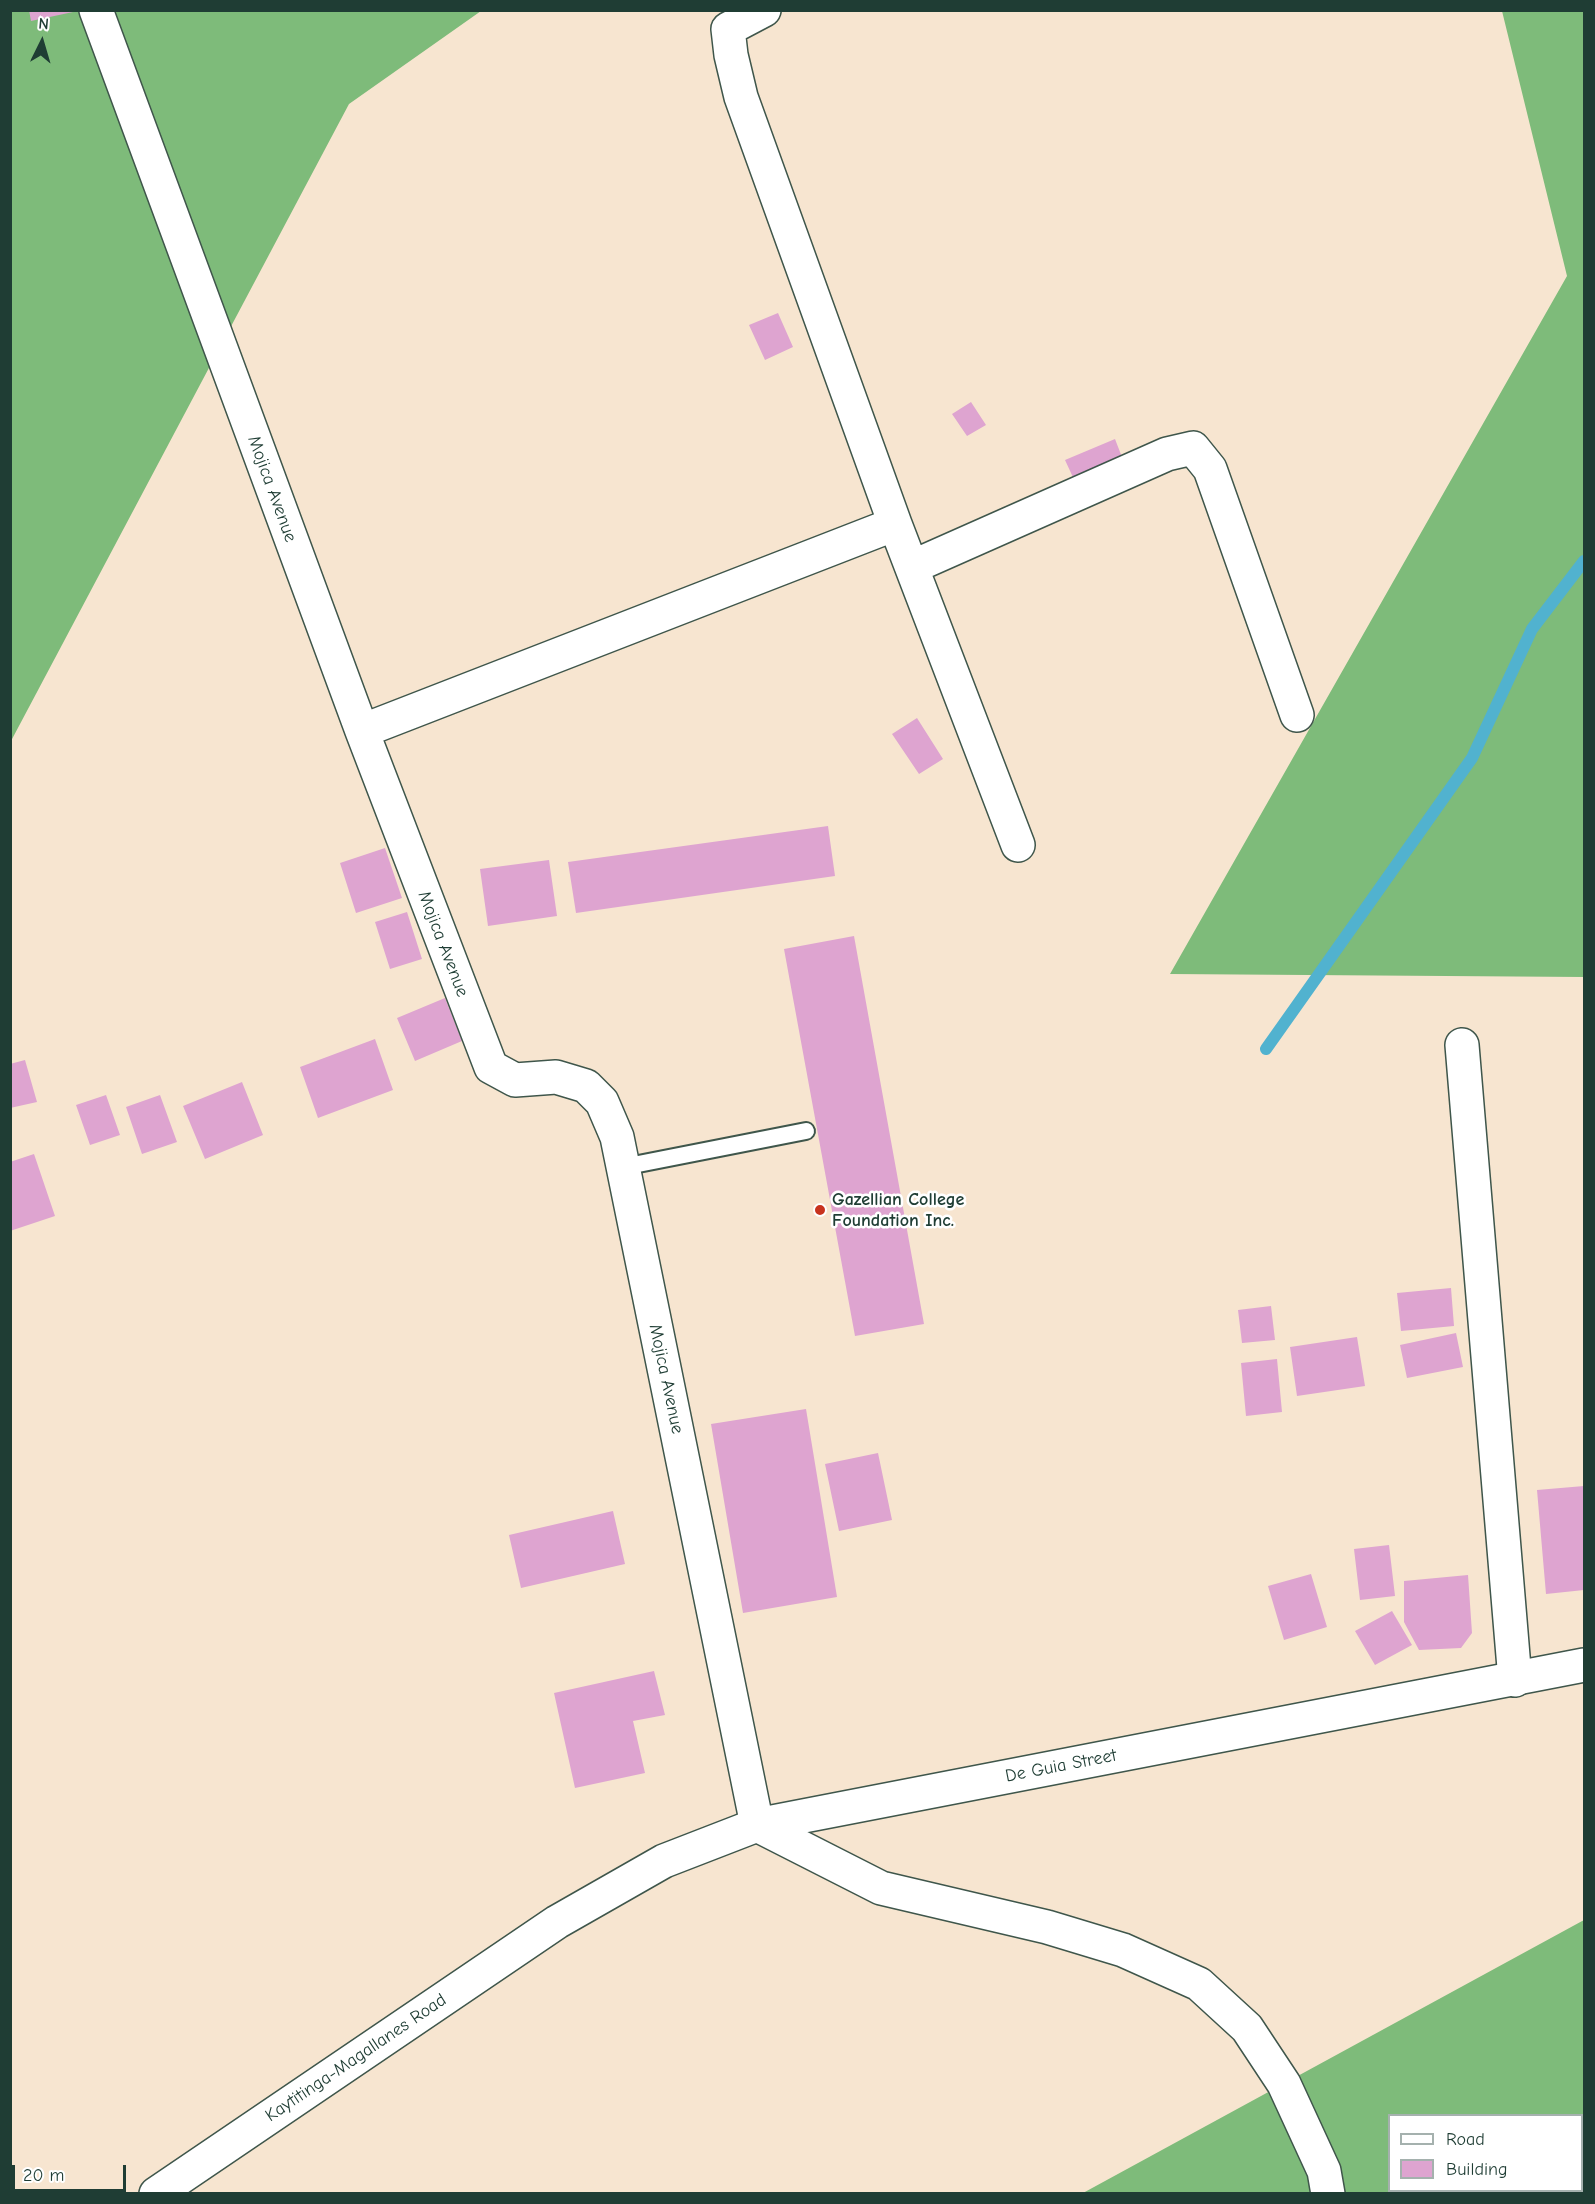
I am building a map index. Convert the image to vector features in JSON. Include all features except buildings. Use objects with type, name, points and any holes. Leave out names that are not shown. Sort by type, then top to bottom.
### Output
[{"type":"street","name":"Mojica Avenue","points":[[96,10],[362,731],[491,1067],[515,1080],[556,1077],[586,1086],[602,1102],[617,1137],[758,1825]]},
{"type":"street","points":[[764,10],[728,29],[731,55],[741,97],[896,524],[1018,845]]},
{"type":"street","points":[[912,567],[1167,454],[1193,448],[1210,470],[1297,715]]},
{"type":"street","points":[[362,731],[896,524]]},
{"type":"street","points":[[1462,1045],[1515,1680]]},
{"type":"street","name":"De Guia Street","points":[[557,1922],[664,1861],[758,1825],[1584,1665]]},
{"type":"street","points":[[758,1825],[881,1888],[1047,1927],[1123,1950],[1199,1984],[1247,2028],[1284,2084],[1324,2171],[1328,2193]]},
{"type":"street","name":"Kaytitinga-Magallanes Road","points":[[156,2193],[557,1922]]},
{"type":"lane","points":[[623,1167],[806,1131]]},
{"type":"green space","points":[[11,11],[481,11],[349,104],[11,741]]},
{"type":"green space","points":[[1502,11],[1584,11],[1584,977],[1170,974],[1567,276]]},
{"type":"green space","points":[[1584,1920],[1584,2193],[1083,2193]]},
{"type":"waterway","points":[[1266,1049],[1472,758],[1532,629],[1584,561]]},
{"type":"place","name":"Gazellian College Foundation Inc.","points":[[820,1210]]}]
